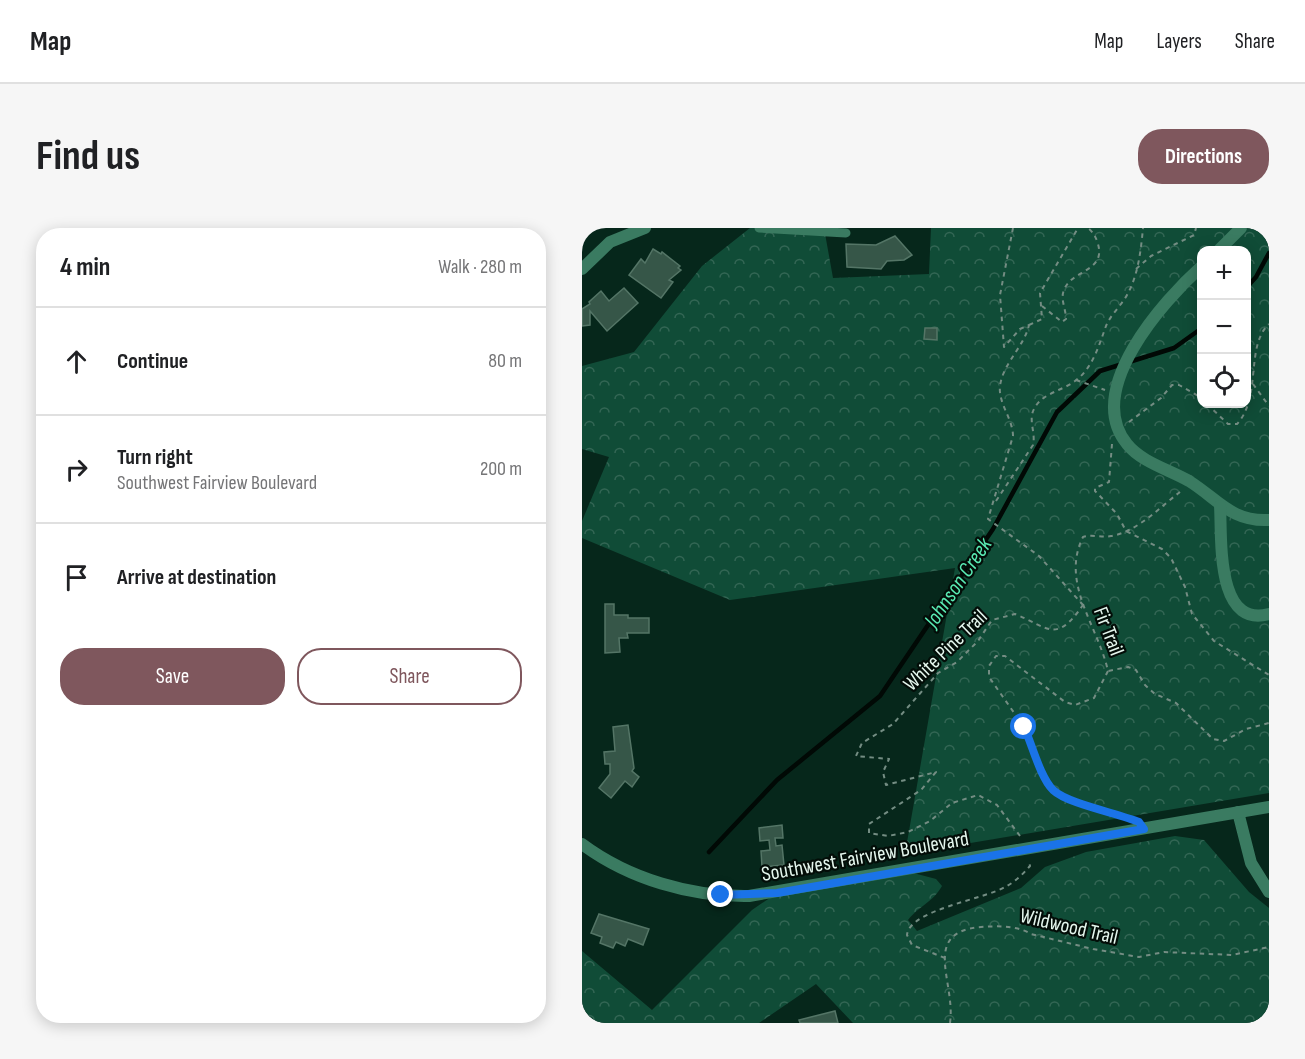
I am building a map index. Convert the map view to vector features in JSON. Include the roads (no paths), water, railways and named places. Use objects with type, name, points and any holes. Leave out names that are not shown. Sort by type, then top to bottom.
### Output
[{"type":"street","points":[[582,269],[610,242],[645,228]]},
{"type":"street","points":[[1223,246],[1242,228]]},
{"type":"street","points":[[1197,271],[1165,300],[1140,333],[1116,393],[1118,429],[1125,443],[1138,454],[1192,483],[1220,506],[1245,517],[1269,520]]},
{"type":"street","points":[[1220,506],[1223,569],[1230,597],[1247,612],[1255,615],[1269,614]]},
{"type":"street","name":"Southwest Fairview Boulevard","points":[[582,844],[629,870],[672,887],[735,896],[777,893],[1269,807]]},
{"type":"street","points":[[1238,812],[1251,863],[1259,880],[1269,892]]},
{"type":"lane","points":[[759,228],[846,233]]},
{"type":"waterway","name":"Johnson Creek","points":[[1251,282],[1269,253]]},
{"type":"waterway","name":"Johnson Creek","points":[[709,852],[777,780],[880,696],[993,529],[1057,412],[1100,371],[1174,348],[1197,332]]}]
